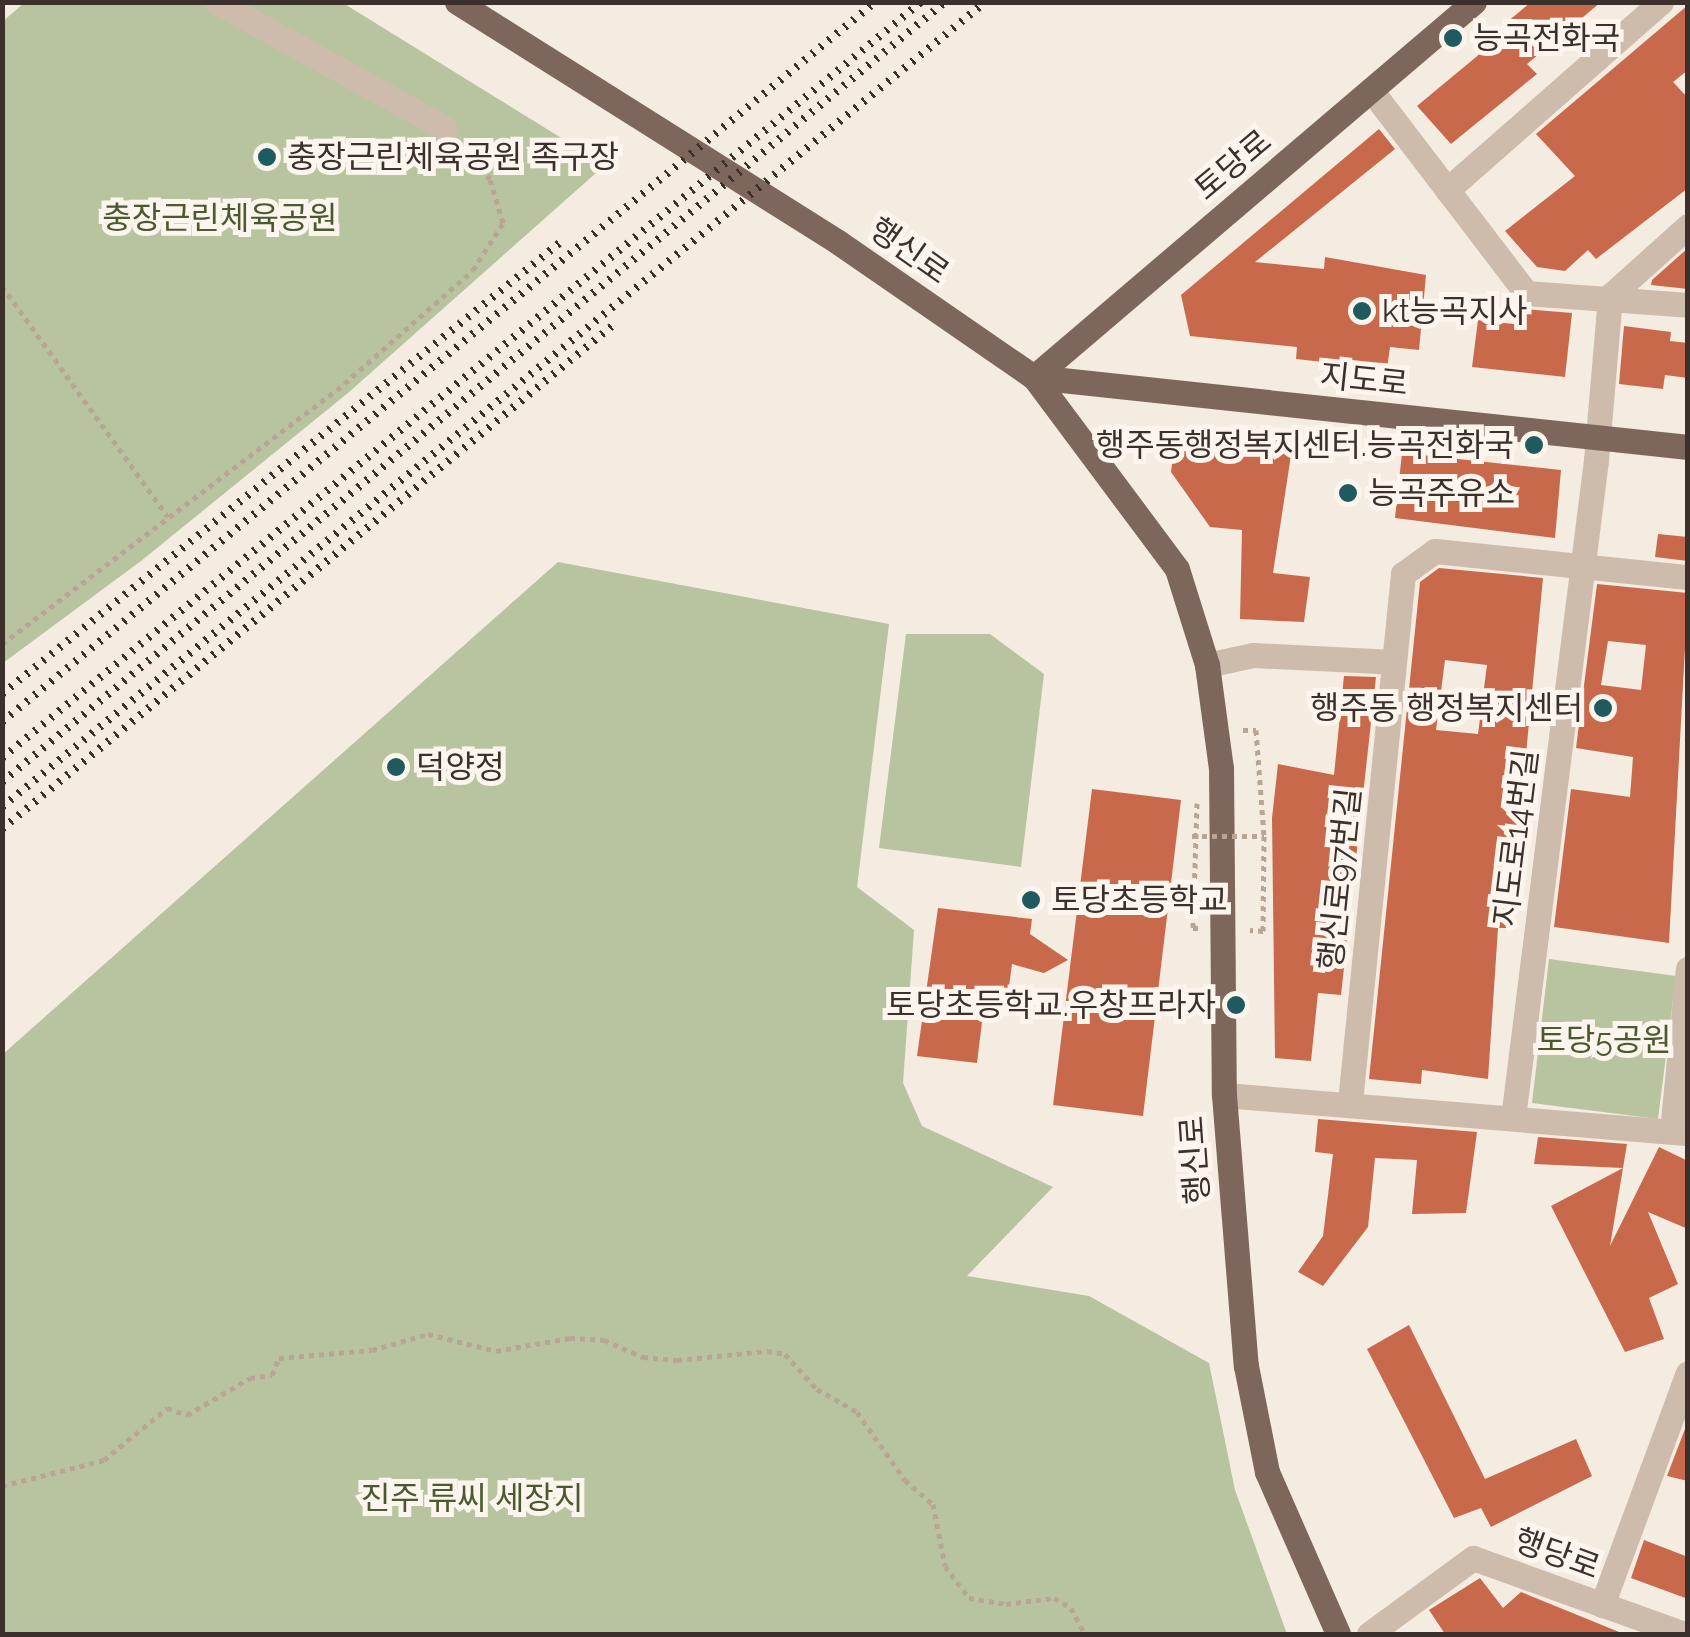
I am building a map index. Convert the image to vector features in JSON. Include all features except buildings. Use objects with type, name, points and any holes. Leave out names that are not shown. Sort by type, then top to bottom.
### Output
[{"type":"main road","name":"행신로","points":[[457,2],[838,242],[1034,377],[1177,569],[1206,665],[1226,830],[1224,1094],[1246,1366],[1267,1472],[1338,1634]]},
{"type":"main road","name":"토당로","points":[[1034,377],[1474,2]]},
{"type":"main road","name":"지도로","points":[[1034,377],[1688,447]]},
{"type":"street","points":[[217,2],[446,128]]},
{"type":"street","points":[[1447,190],[1661,2]]},
{"type":"street","points":[[1371,90],[1526,294],[1610,296],[1688,305]]},
{"type":"street","points":[[1610,296],[1688,226]]},
{"type":"street","name":"지도로14번길","points":[[1513,1118],[1598,438],[1610,296]]},
{"type":"street","points":[[1206,665],[1253,655],[1394,662],[1403,574],[1436,550],[1688,577]]},
{"type":"street","name":"행신로97번길","points":[[1350,1102],[1394,662]]},
{"type":"street","points":[[1224,1094],[1680,1132],[1688,970]]},
{"type":"street","points":[[1602,1604],[1688,1373]]},
{"type":"street","name":"행당로","points":[[1369,1634],[1473,1558],[1684,1634]]},
{"type":"path","points":[[2,644],[337,390],[473,270],[503,223],[490,179],[446,128]]},
{"type":"path","points":[[2,286],[168,517]]},
{"type":"path","points":[[1242,730],[1256,730],[1264,836],[1262,931],[1250,930]]},
{"type":"path","points":[[1192,928],[1193,803]]},
{"type":"path","points":[[1192,836],[1264,836]]},
{"type":"path","points":[[2,1486],[104,1460],[167,1408],[187,1415],[250,1378],[272,1376],[280,1358],[372,1350],[428,1334],[496,1351],[570,1338],[604,1340],[643,1357],[676,1360],[767,1351],[785,1354],[816,1389],[857,1412],[905,1480],[933,1504],[945,1566],[968,1598],[1006,1604],[1054,1598],[1071,1608],[1084,1634]]},
{"type":"green space","name":"충장근린체육공원","points":[[24,3],[343,3],[605,165],[348,393],[141,561],[3,663],[2,22]]},
{"type":"green space","name":"진주 류씨 세장지","points":[[558,562],[889,624],[857,887],[914,930],[903,1083],[922,1126],[1053,1187],[967,1276],[1089,1296],[1209,1363],[1235,1490],[1287,1634],[3,1634],[3,1054]]},
{"type":"green space","points":[[906,634],[990,634],[1044,674],[1021,867],[879,848]]},
{"type":"green space","name":"토당5공원","points":[[1549,959],[1676,976],[1658,1119],[1532,1103]]},
{"type":"railway","points":[[2,722],[875,2]]},
{"type":"railway","points":[[2,758],[921,2]]},
{"type":"railway","points":[[2,782],[945,2]]},
{"type":"railway","points":[[2,807],[985,2]]},
{"type":"railway","points":[[2,694],[562,241]]},
{"type":"railway","points":[[2,829],[612,326]]},
{"type":"place","name":"능곡전화국","points":[[1453,38]]},
{"type":"place","name":"충장근린체육공원 족구장","points":[[267,157]]},
{"type":"place","name":"kt능곡지사","points":[[1362,311]]},
{"type":"place","name":"행주동행정복지센터.능곡전화국","points":[[1534,445]]},
{"type":"place","name":"능곡주유소","points":[[1348,493]]},
{"type":"place","name":"행주동 행정복지센터","points":[[1603,708]]},
{"type":"place","name":"덕양정","points":[[396,767]]},
{"type":"place","name":"토당초등학교","points":[[1031,900]]},
{"type":"place","name":"토당초등학교.우창프라자","points":[[1236,1005]]}]
